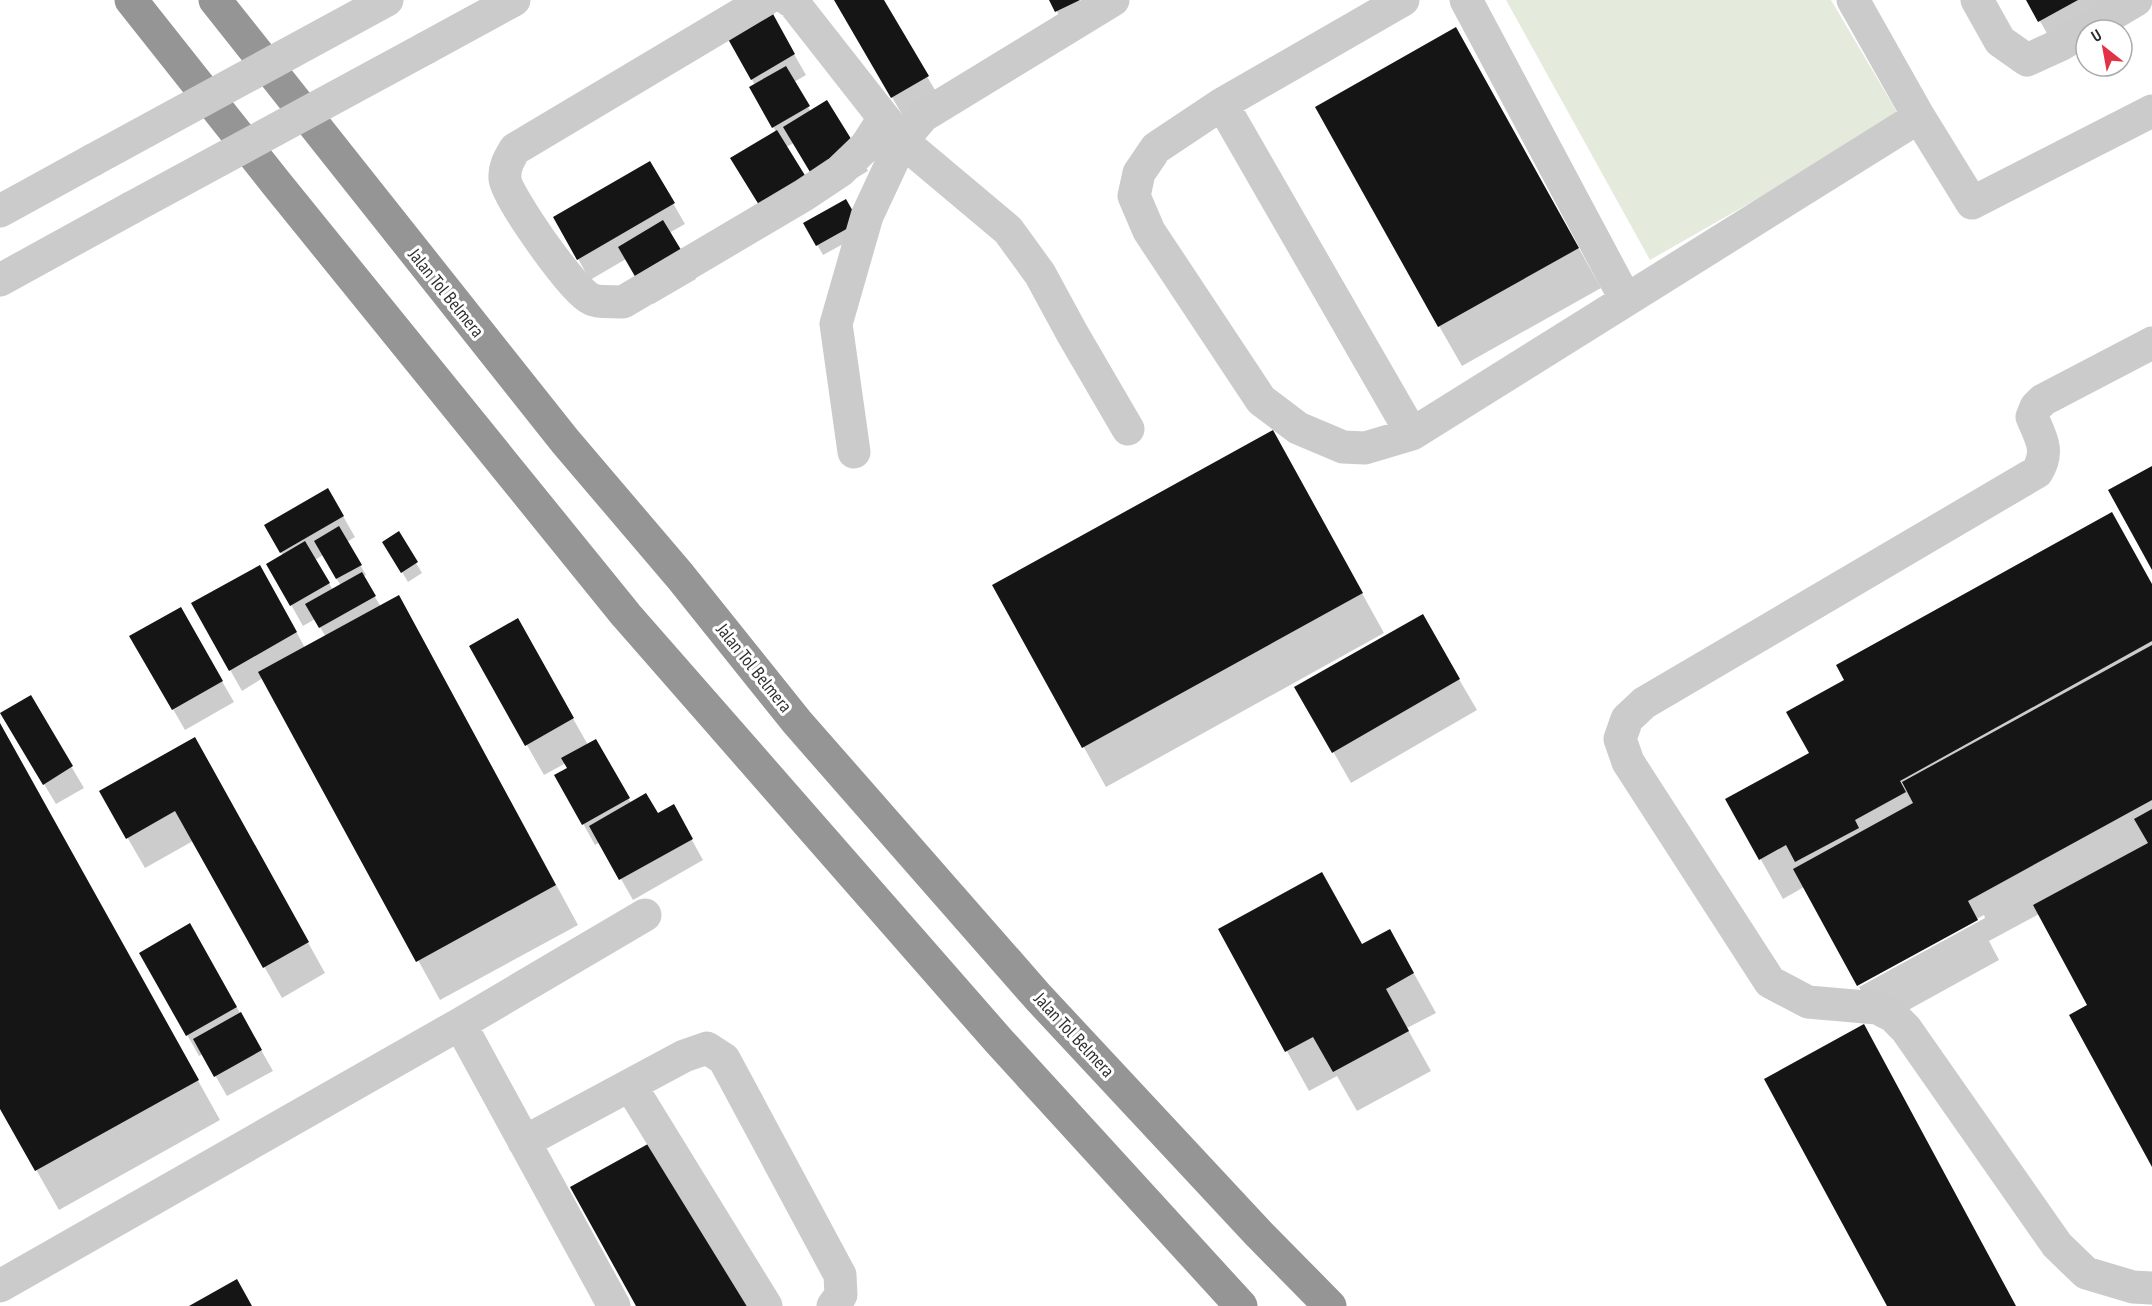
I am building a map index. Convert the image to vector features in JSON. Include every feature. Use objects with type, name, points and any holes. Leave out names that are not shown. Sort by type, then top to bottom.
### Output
[{"type":"highway","points":[[131,0],[626,615],[998,1040],[1240,1306]]},
{"type":"highway","name":"Jalan Tol Belmera","points":[[215,0],[565,441],[680,576],[797,722],[1038,997],[1259,1234],[1330,1306]]},
{"type":"street","points":[[0,211],[387,0]]},
{"type":"street","points":[[0,280],[514,0]]},
{"type":"street","points":[[765,0],[515,149],[506,165],[505,180],[513,200],[552,257],[591,299],[623,302],[804,195],[840,171],[866,146],[893,129],[923,116],[1113,0]]},
{"type":"street","points":[[789,0],[793,2],[893,129],[1008,230],[1040,274],[1128,429]]},
{"type":"street","points":[[1403,0],[1222,104],[1156,148],[1139,173],[1134,196],[1149,231],[1262,400],[1298,428],[1343,447],[1365,448],[1412,434],[1919,117]]},
{"type":"street","points":[[1466,0],[1626,300]]},
{"type":"street","points":[[1853,0],[1919,117],[1972,203],[2152,111]]},
{"type":"street","points":[[1977,0],[2000,41],[2027,60],[2060,45],[2136,0]]},
{"type":"street","points":[[1222,104],[1412,434]]},
{"type":"street","points":[[854,452],[836,324],[893,129]]},
{"type":"street","points":[[2152,343],[2043,400],[2036,407],[2032,417],[2044,447],[2044,461],[2037,472],[1644,703],[1627,719],[1620,739],[1628,762],[1770,982],[1808,1002],[1877,1008],[1893,1016],[1906,1029],[2057,1245],[2086,1273],[2133,1287],[2152,1288]]},
{"type":"street","points":[[0,1286],[460,1024],[645,915]]},
{"type":"street","points":[[460,1024],[614,1306]]},
{"type":"street","points":[[524,1142],[684,1056],[707,1048],[724,1059],[840,1275],[841,1295],[833,1306]]},
{"type":"street","points":[[630,1085],[766,1306]]},
{"type":"green space","points":[[1506,0],[1831,0],[1900,117],[1650,260]]},
{"type":"building","points":[[834,0],[884,0],[929,76],[891,98]]},
{"type":"building","points":[[1049,0],[1080,0],[1055,12]]},
{"type":"building","points":[[2026,0],[2078,0],[2038,22]]},
{"type":"building","points":[[773,14],[795,54],[751,80],[728,39]]},
{"type":"building","points":[[1456,27],[1579,248],[1438,327],[1315,107]]},
{"type":"building","points":[[786,66],[810,106],[772,128],[749,87]]},
{"type":"building","points":[[827,100],[858,150],[813,177],[783,127]]},
{"type":"building","points":[[777,130],[806,177],[759,205],[730,158]]},
{"type":"building","points":[[650,161],[675,203],[577,260],[553,217]]},
{"type":"building","points":[[846,199],[859,222],[816,246],[803,223]]},
{"type":"building","points":[[663,220],[686,258],[640,285],[618,247]]},
{"type":"building","points":[[1273,430],[1363,593],[1082,748],[992,585]]},
{"type":"building","points":[[2152,466],[2152,570],[2108,490]]},
{"type":"building","points":[[328,488],[344,516],[280,553],[264,525]]},
{"type":"building","points":[[2112,512],[2152,584],[2152,641],[1900,781],[1906,792],[1855,820],[1859,828],[1795,862],[1786,845],[1759,860],[1725,799],[1809,753],[1786,712],[1844,680],[1836,665]]},
{"type":"building","points":[[339,526],[362,565],[336,579],[314,541]]},
{"type":"building","points":[[399,531],[418,562],[401,573],[382,542]]},
{"type":"building","points":[[305,541],[330,583],[290,606],[266,564]]},
{"type":"building","points":[[260,565],[297,632],[229,671],[191,603]]},
{"type":"building","points":[[362,572],[376,596],[319,628],[305,604]]},
{"type":"building","points":[[399,595],[556,885],[416,962],[258,672]]},
{"type":"building","points":[[181,607],[223,681],[172,710],[129,636]]},
{"type":"building","points":[[1423,614],[1460,679],[1332,753],[1294,687]]},
{"type":"building","points":[[518,618],[574,718],[525,746],[469,646]]},
{"type":"building","points":[[2152,645],[2152,800],[1968,901],[1978,920],[1857,986],[1793,869],[1913,803],[1902,782]]},
{"type":"building","points":[[31,695],[73,766],[43,785],[0,713]]},
{"type":"building","points":[[0,723],[199,1080],[35,1171],[0,1109]]},
{"type":"building","points":[[195,737],[309,942],[263,968],[175,811],[126,839],[99,791]]},
{"type":"building","points":[[596,739],[630,798],[582,825],[554,775],[567,768],[561,758]]},
{"type":"building","points":[[646,793],[658,813],[674,804],[693,839],[619,880],[589,826]]},
{"type":"building","points":[[2152,809],[2152,1167],[2069,1015],[2087,1005],[2033,905],[2148,843],[2134,819]]},
{"type":"building","points":[[1322,872],[1362,944],[1390,929],[1414,973],[1386,989],[1409,1031],[1333,1072],[1313,1037],[1285,1052],[1218,929]]},
{"type":"building","points":[[190,923],[237,1007],[186,1036],[139,953]]},
{"type":"building","points":[[241,1012],[262,1050],[214,1077],[193,1039]]},
{"type":"building","points":[[1864,1024],[2016,1306],[1887,1306],[1764,1079]]},
{"type":"building","points":[[657,1139],[750,1306],[636,1306],[570,1187]]},
{"type":"building","points":[[237,1279],[252,1306],[189,1306]]}]
